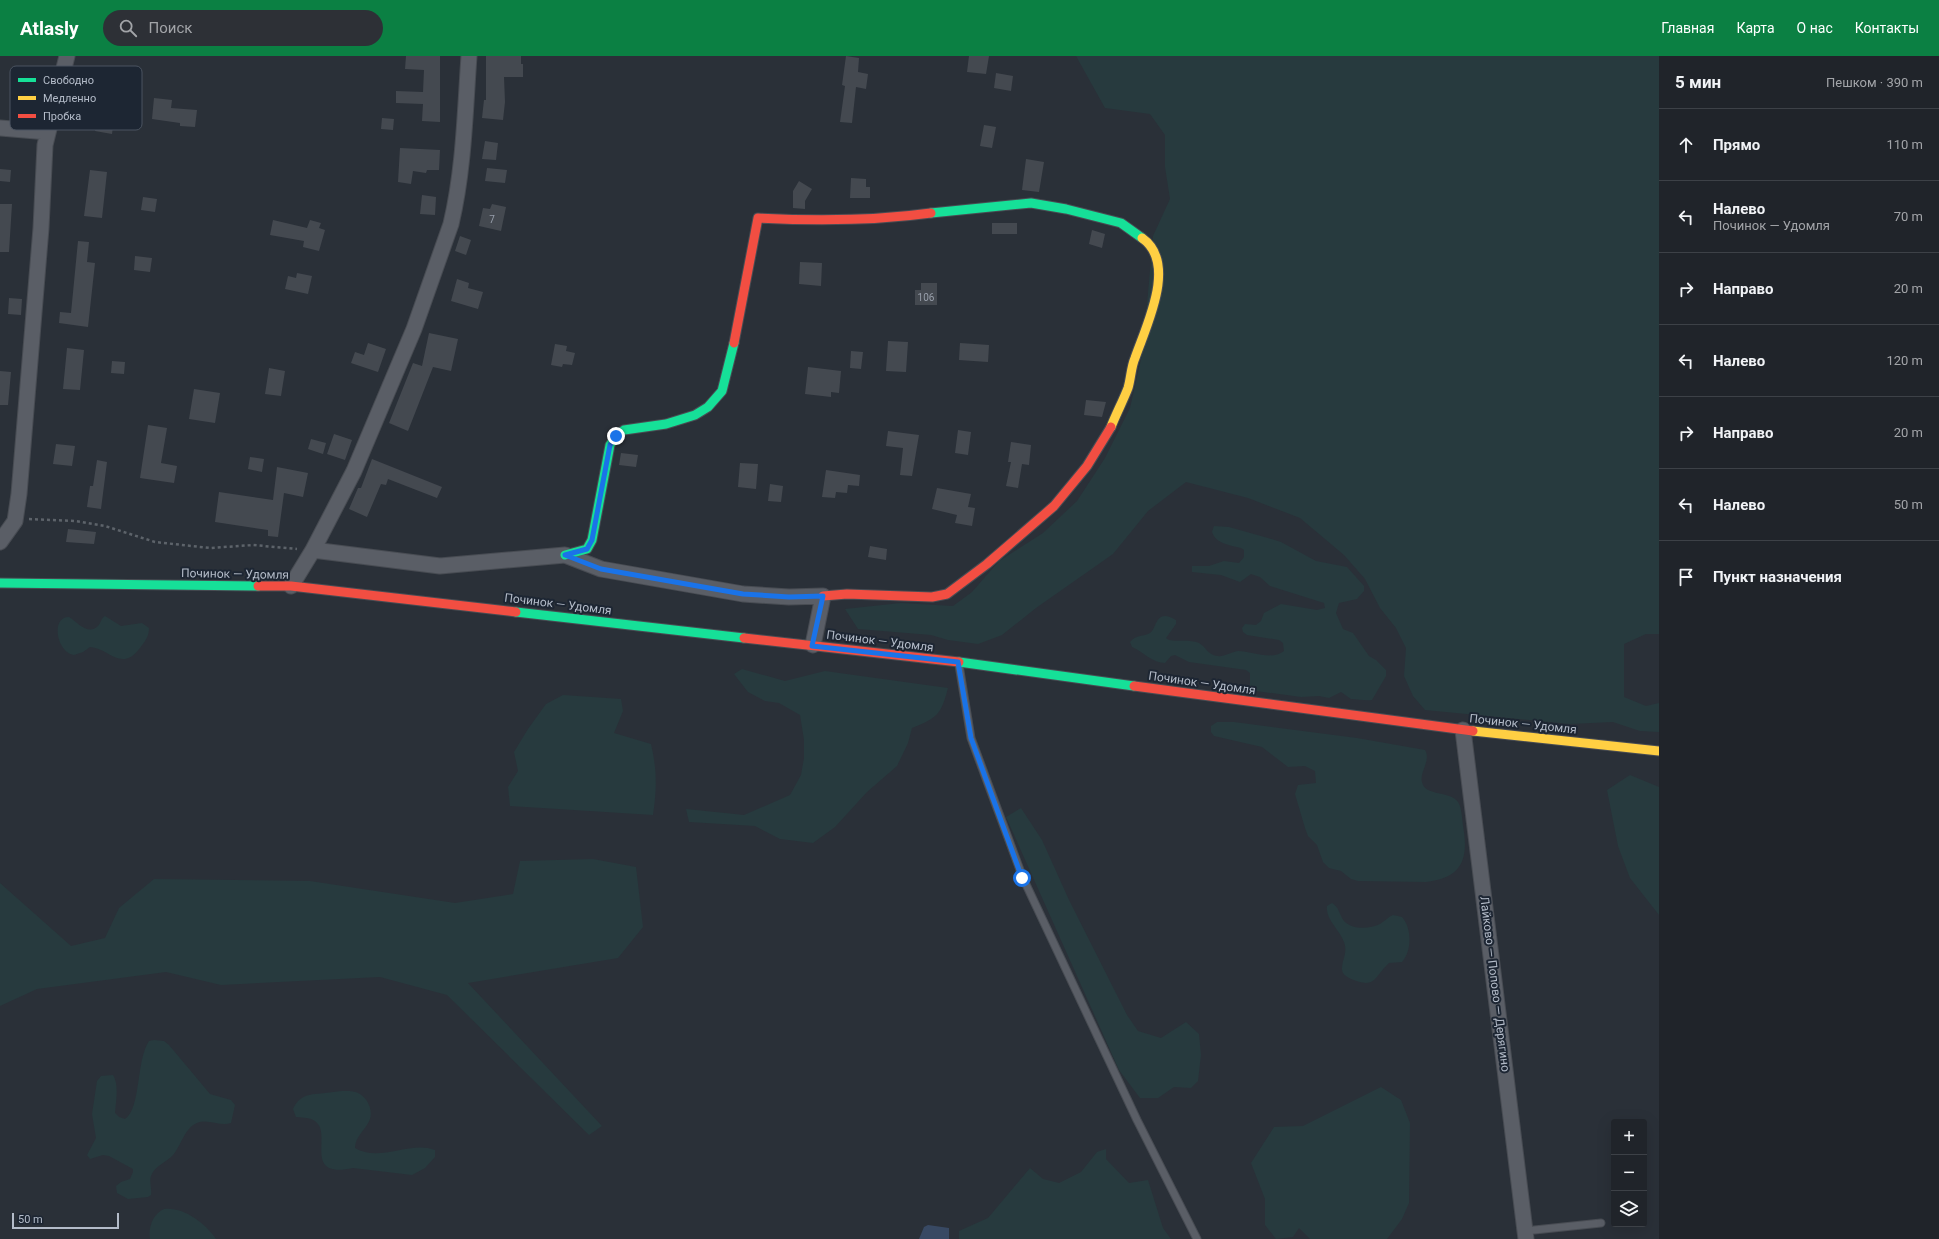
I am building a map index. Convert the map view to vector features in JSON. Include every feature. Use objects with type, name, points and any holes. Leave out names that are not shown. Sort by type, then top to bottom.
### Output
[{"type":"main road","points":[[565,555],[587,549],[592,540],[610,445],[616,436],[624,430],[666,424],[695,415],[708,407],[722,391],[740,318],[758,218],[810,221],[890,219],[964,209],[1031,204],[1066,208],[1108,219],[1120,223],[1149,243],[1156,256],[1159,273],[1153,309],[1134,360],[1128,387],[1109,431],[1087,466],[1054,506],[987,564],[947,594],[932,596],[847,594],[823,596]]},
{"type":"main road","name":"Починок — Удомля","points":[[0,583],[291,586],[958,662],[1463,730],[1659,751]]},
{"type":"street","points":[[64,66],[67,56]]},
{"type":"street","points":[[291,586],[313,550],[354,471],[414,329],[451,224],[461,164],[469,56]]},
{"type":"street","points":[[0,128],[10,129]]},
{"type":"street","points":[[0,542],[15,521],[24,439],[48,132],[24,130]]},
{"type":"street","points":[[313,550],[440,566],[565,555],[601,569],[743,594],[789,597],[823,596],[812,646]]},
{"type":"street","name":"Лайково — Попово — Дерягино","points":[[1463,730],[1526,1235]]},
{"type":"lane","points":[[958,662],[971,738],[1022,878],[1137,1120],[1197,1239]]},
{"type":"lane","points":[[1526,1235],[1601,1223]]},
{"type":"path","points":[[15,521],[32,518],[76,521],[105,526],[155,542],[210,548],[253,545],[313,550]]},
{"type":"green space","points":[[1076,56],[1659,56],[1659,634],[1646,634],[1624,644],[1624,697],[1646,706],[1659,703],[1659,732],[1640,731],[1613,722],[1570,724],[1425,710],[1413,696],[1404,676],[1406,648],[1396,628],[1380,608],[1365,579],[1344,555],[1300,518],[1248,498],[1186,482],[1148,511],[1113,554],[1036,608],[1002,635],[978,644],[948,640],[931,635],[858,629],[845,609],[901,603],[953,606],[972,592],[999,561],[1043,533],[1077,501],[1105,458],[1130,408],[1143,350],[1153,236],[1170,199],[1165,167],[1165,135],[1150,114],[1105,108]]},
{"type":"green space","points":[[1214,526],[1229,527],[1281,542],[1316,561],[1347,567],[1364,586],[1364,591],[1357,599],[1339,603],[1336,613],[1343,629],[1353,633],[1369,656],[1376,660],[1386,670],[1386,676],[1372,700],[1351,699],[1341,692],[1329,698],[1319,696],[1301,697],[1256,691],[1250,687],[1250,673],[1246,670],[1189,662],[1175,655],[1171,656],[1165,663],[1161,663],[1132,647],[1130,642],[1133,639],[1150,633],[1160,617],[1164,616],[1176,620],[1176,624],[1166,638],[1169,640],[1192,641],[1199,643],[1209,653],[1217,656],[1238,651],[1261,655],[1279,654],[1284,651],[1283,643],[1279,640],[1247,635],[1243,632],[1242,628],[1245,624],[1256,625],[1261,621],[1264,613],[1281,604],[1317,610],[1325,608],[1324,603],[1270,586],[1260,577],[1251,574],[1240,582],[1221,575],[1192,572],[1192,566],[1209,566],[1224,561],[1239,563],[1244,557],[1244,550],[1220,542],[1214,536],[1212,532]]},
{"type":"green space","points":[[105,616],[121,626],[142,623],[149,628],[146,639],[133,655],[127,659],[121,659],[97,648],[90,647],[83,652],[74,655],[68,653],[63,648],[58,635],[58,628],[59,623],[63,619],[69,617],[90,630],[98,626]]},
{"type":"green space","points":[[742,669],[785,681],[825,671],[948,688],[943,704],[937,714],[933,718],[912,728],[908,743],[897,766],[867,792],[835,827],[813,843],[780,839],[755,826],[689,822],[686,809],[744,815],[790,795],[801,775],[804,758],[804,740],[800,715],[779,703],[765,701],[748,692],[734,674]]},
{"type":"green space","points":[[563,695],[621,699],[623,711],[614,733],[651,744],[656,779],[653,815],[510,806],[508,787],[518,771],[514,752],[546,704]]},
{"type":"green space","points":[[1217,722],[1234,722],[1357,738],[1425,750],[1427,759],[1422,776],[1423,785],[1430,791],[1450,796],[1458,802],[1460,807],[1465,838],[1465,848],[1460,865],[1448,876],[1438,880],[1426,882],[1358,881],[1351,879],[1341,871],[1329,868],[1323,862],[1317,845],[1308,836],[1295,794],[1298,785],[1316,783],[1315,771],[1305,766],[1288,767],[1262,747],[1214,736],[1211,732],[1211,726]]},
{"type":"green space","points":[[1630,775],[1659,787],[1659,915],[1630,878],[1618,846],[1607,790]]},
{"type":"green space","points":[[1021,808],[1042,840],[1069,900],[1127,1015],[1138,1031],[1161,1038],[1186,1022],[1199,1034],[1201,1055],[1198,1081],[1191,1088],[1174,1087],[1158,1098],[1140,1098],[1119,1070],[1006,817]]},
{"type":"green space","points":[[593,859],[636,867],[643,927],[618,958],[468,983],[602,1126],[589,1135],[447,995],[380,977],[221,985],[166,972],[37,989],[0,1006],[0,883],[71,946],[105,938],[119,908],[154,879],[310,881],[455,903],[513,894],[520,861]]},
{"type":"green space","points":[[1332,903],[1338,909],[1347,924],[1361,928],[1376,926],[1393,915],[1402,917],[1408,927],[1410,940],[1408,952],[1402,962],[1389,963],[1373,981],[1369,982],[1364,983],[1345,976],[1342,969],[1345,953],[1344,942],[1330,920],[1327,911],[1327,906]]},
{"type":"green space","points":[[149,1041],[164,1041],[169,1045],[210,1094],[231,1100],[235,1105],[231,1123],[223,1124],[205,1121],[197,1123],[189,1128],[173,1155],[153,1172],[150,1178],[151,1195],[148,1197],[128,1199],[117,1193],[116,1186],[121,1182],[130,1179],[133,1169],[109,1156],[103,1155],[90,1159],[87,1155],[96,1138],[92,1114],[97,1081],[101,1076],[113,1075],[117,1088],[115,1113],[119,1117],[125,1119],[130,1114],[134,1105],[145,1049]]},
{"type":"green space","points":[[1381,1087],[1401,1100],[1410,1123],[1409,1203],[1402,1219],[1387,1239],[1310,1239],[1299,1228],[1293,1237],[1276,1239],[1265,1225],[1265,1199],[1251,1163],[1274,1127],[1303,1126]]},
{"type":"green space","points":[[346,1091],[355,1092],[364,1097],[367,1100],[371,1111],[370,1119],[359,1136],[355,1144],[355,1148],[365,1152],[385,1153],[405,1149],[425,1148],[435,1150],[435,1157],[425,1168],[412,1175],[353,1168],[338,1170],[328,1167],[323,1162],[321,1129],[315,1121],[296,1117],[293,1109],[300,1099],[310,1095]]},
{"type":"green space","points":[[1106,1149],[1106,1159],[1129,1183],[1148,1180],[1163,1228],[1171,1239],[959,1239],[959,1231],[988,1218],[1030,1168],[1043,1179],[1059,1183],[1081,1172],[1097,1152]]},
{"type":"green space","points":[[164,1209],[172,1209],[186,1213],[193,1217],[206,1227],[216,1239],[150,1239],[152,1221],[160,1211]]},
{"type":"water","points":[[928,1225],[949,1228],[949,1239],[919,1239],[924,1227]]},
{"type":"building","points":[[406,56],[440,56],[440,122],[422,121],[423,104],[396,103],[396,91],[423,92],[424,70],[405,69]]},
{"type":"building","points":[[486,56],[521,56],[521,64],[523,64],[523,77],[504,77],[505,102],[503,120],[482,118],[484,100],[486,100]]},
{"type":"building","points":[[846,56],[859,58],[858,72],[868,74],[866,89],[856,87],[852,123],[840,122],[845,86],[842,85]]},
{"type":"building","points":[[969,56],[989,56],[986,74],[967,72]]},
{"type":"building","points":[[996,73],[1013,76],[1011,91],[994,88]]},
{"type":"building","points":[[154,98],[172,100],[171,108],[197,110],[195,127],[180,126],[180,123],[152,119]]},
{"type":"building","points":[[382,118],[394,119],[393,130],[381,129]]},
{"type":"building","points":[[984,125],[996,127],[992,148],[980,146]]},
{"type":"building","points":[[95,130],[112,130],[112,134]]},
{"type":"building","points":[[485,141],[498,143],[496,160],[482,159]]},
{"type":"building","points":[[400,148],[440,150],[439,170],[427,170],[426,173],[413,171],[411,184],[398,182]]},
{"type":"building","points":[[1026,159],[1044,162],[1039,192],[1022,190]]},
{"type":"building","points":[[487,168],[507,170],[505,183],[485,181]]},
{"type":"building","points":[[0,169],[11,170],[10,182],[0,181]]},
{"type":"building","points":[[90,170],[107,172],[102,218],[84,216]]},
{"type":"building","points":[[851,178],[866,179],[866,187],[870,187],[870,198],[850,198]]},
{"type":"building","points":[[799,181],[812,189],[805,201],[805,209],[793,208],[793,191]]},
{"type":"building","points":[[422,195],[436,197],[435,215],[420,214]]},
{"type":"building","points":[[143,197],[157,199],[155,212],[141,210]]},
{"type":"building","points":[[0,204],[12,204],[9,252],[0,252]]},
{"type":"building","points":[[492,204],[506,207],[501,231],[479,226],[483,208],[490,209]]},
{"type":"building","points":[[273,220],[307,228],[310,220],[321,223],[319,228],[325,230],[319,251],[303,247],[304,241],[270,235]]},
{"type":"building","points":[[992,223],[1017,223],[1017,234],[992,234]]},
{"type":"building","points":[[1092,230],[1105,234],[1102,248],[1089,244]]},
{"type":"building","points":[[460,236],[471,240],[466,255],[455,251]]},
{"type":"building","points":[[78,241],[89,242],[87,262],[95,263],[88,327],[59,323],[60,312],[71,313]]},
{"type":"building","points":[[135,256],[152,258],[150,272],[134,270]]},
{"type":"building","points":[[800,262],[822,263],[821,286],[799,284]]},
{"type":"building","points":[[297,273],[312,276],[308,294],[285,289],[288,276],[296,278]]},
{"type":"building","points":[[457,279],[469,283],[468,288],[483,292],[478,309],[451,301]]},
{"type":"building","points":[[921,283],[937,283],[937,305],[915,305],[915,290],[921,290]]},
{"type":"building","points":[[9,298],[22,299],[21,315],[8,314]]},
{"type":"building","points":[[429,333],[458,339],[451,371],[433,367],[408,431],[389,423],[413,363],[422,366]]},
{"type":"building","points":[[888,341],[908,342],[906,372],[886,371]]},
{"type":"building","points":[[368,343],[386,349],[378,372],[351,363],[355,352],[364,355]]},
{"type":"building","points":[[960,343],[989,345],[988,362],[959,360]]},
{"type":"building","points":[[555,344],[567,346],[566,351],[575,353],[572,365],[563,364],[562,367],[551,365]]},
{"type":"building","points":[[67,348],[84,350],[80,390],[63,389]]},
{"type":"building","points":[[851,351],[863,352],[861,369],[850,368]]},
{"type":"building","points":[[112,361],[125,362],[124,374],[111,373]]},
{"type":"building","points":[[808,367],[841,371],[839,393],[831,392],[831,397],[805,394]]},
{"type":"building","points":[[269,368],[285,371],[281,396],[265,394]]},
{"type":"building","points":[[0,371],[11,372],[8,405],[0,405]]},
{"type":"building","points":[[194,389],[220,393],[215,423],[189,419]]},
{"type":"building","points":[[1086,400],[1106,402],[1102,417],[1084,415]]},
{"type":"building","points":[[148,425],[167,428],[161,463],[177,466],[174,483],[140,478]]},
{"type":"building","points":[[958,430],[971,432],[968,455],[955,453]]},
{"type":"building","points":[[888,431],[919,435],[912,476],[900,475],[903,448],[886,446]]},
{"type":"building","points":[[334,434],[352,440],[345,460],[327,454]]},
{"type":"building","points":[[311,439],[326,443],[323,454],[308,449]]},
{"type":"building","points":[[1011,442],[1031,445],[1029,465],[1022,464],[1018,488],[1006,486],[1011,462],[1008,462]]},
{"type":"building","points":[[56,444],[75,446],[72,466],[53,464]]},
{"type":"building","points":[[621,453],[638,455],[636,467],[619,465]]},
{"type":"building","points":[[250,457],[264,459],[262,472],[248,469]]},
{"type":"building","points":[[372,459],[442,487],[437,498],[388,479],[386,485],[381,484],[367,517],[349,509],[358,488],[361,488]]},
{"type":"building","points":[[97,460],[107,462],[101,509],[87,507],[90,486],[93,486]]},
{"type":"building","points":[[740,463],[758,464],[756,489],[738,487]]},
{"type":"building","points":[[277,467],[308,473],[303,497],[284,493],[278,537],[268,536],[268,530],[215,522],[219,492],[273,500]]},
{"type":"building","points":[[826,470],[860,475],[859,486],[848,485],[847,493],[836,492],[835,498],[822,497]]},
{"type":"building","points":[[770,484],[783,486],[781,502],[768,501]]},
{"type":"building","points":[[937,488],[971,494],[968,507],[975,508],[972,526],[955,523],[957,515],[932,509]]},
{"type":"building","points":[[68,529],[96,532],[94,544],[66,542]]},
{"type":"building","points":[[870,546],[887,549],[886,560],[868,557]]},
{"type":"traffic: fast","points":[[931,213],[1031,203],[1066,209],[1121,223],[1142,238]]},
{"type":"traffic: fast","points":[[565,555],[587,549],[592,540],[610,445],[616,436],[624,430],[666,424],[695,415],[708,407],[722,391],[734,343]]},
{"type":"traffic: fast","points":[[0,583],[258,586]]},
{"type":"traffic: fast","points":[[516,612],[744,638]]},
{"type":"traffic: fast","points":[[959,662],[1134,686]]},
{"type":"traffic: slow","points":[[1111,427],[1128,388],[1134,361],[1152,313],[1159,279],[1158,263],[1152,249],[1142,238]]},
{"type":"traffic: slow","points":[[1473,731],[1659,751]]},
{"type":"traffic: jam","points":[[734,343],[758,218],[844,220],[888,218],[931,213]]},
{"type":"traffic: jam","points":[[823,596],[847,594],[932,597],[947,594],[987,564],[1054,506],[1087,466],[1111,427]]},
{"type":"traffic: jam","points":[[258,586],[291,586],[516,612]]},
{"type":"traffic: jam","points":[[744,638],[959,662]]},
{"type":"traffic: jam","points":[[1134,686],[1473,731]]},
{"type":"route","points":[[616,436],[610,445],[602,478],[598,512],[592,540],[587,549],[565,555],[601,569],[743,594],[789,597],[823,596],[812,646],[958,662],[971,738],[1022,878]]}]
